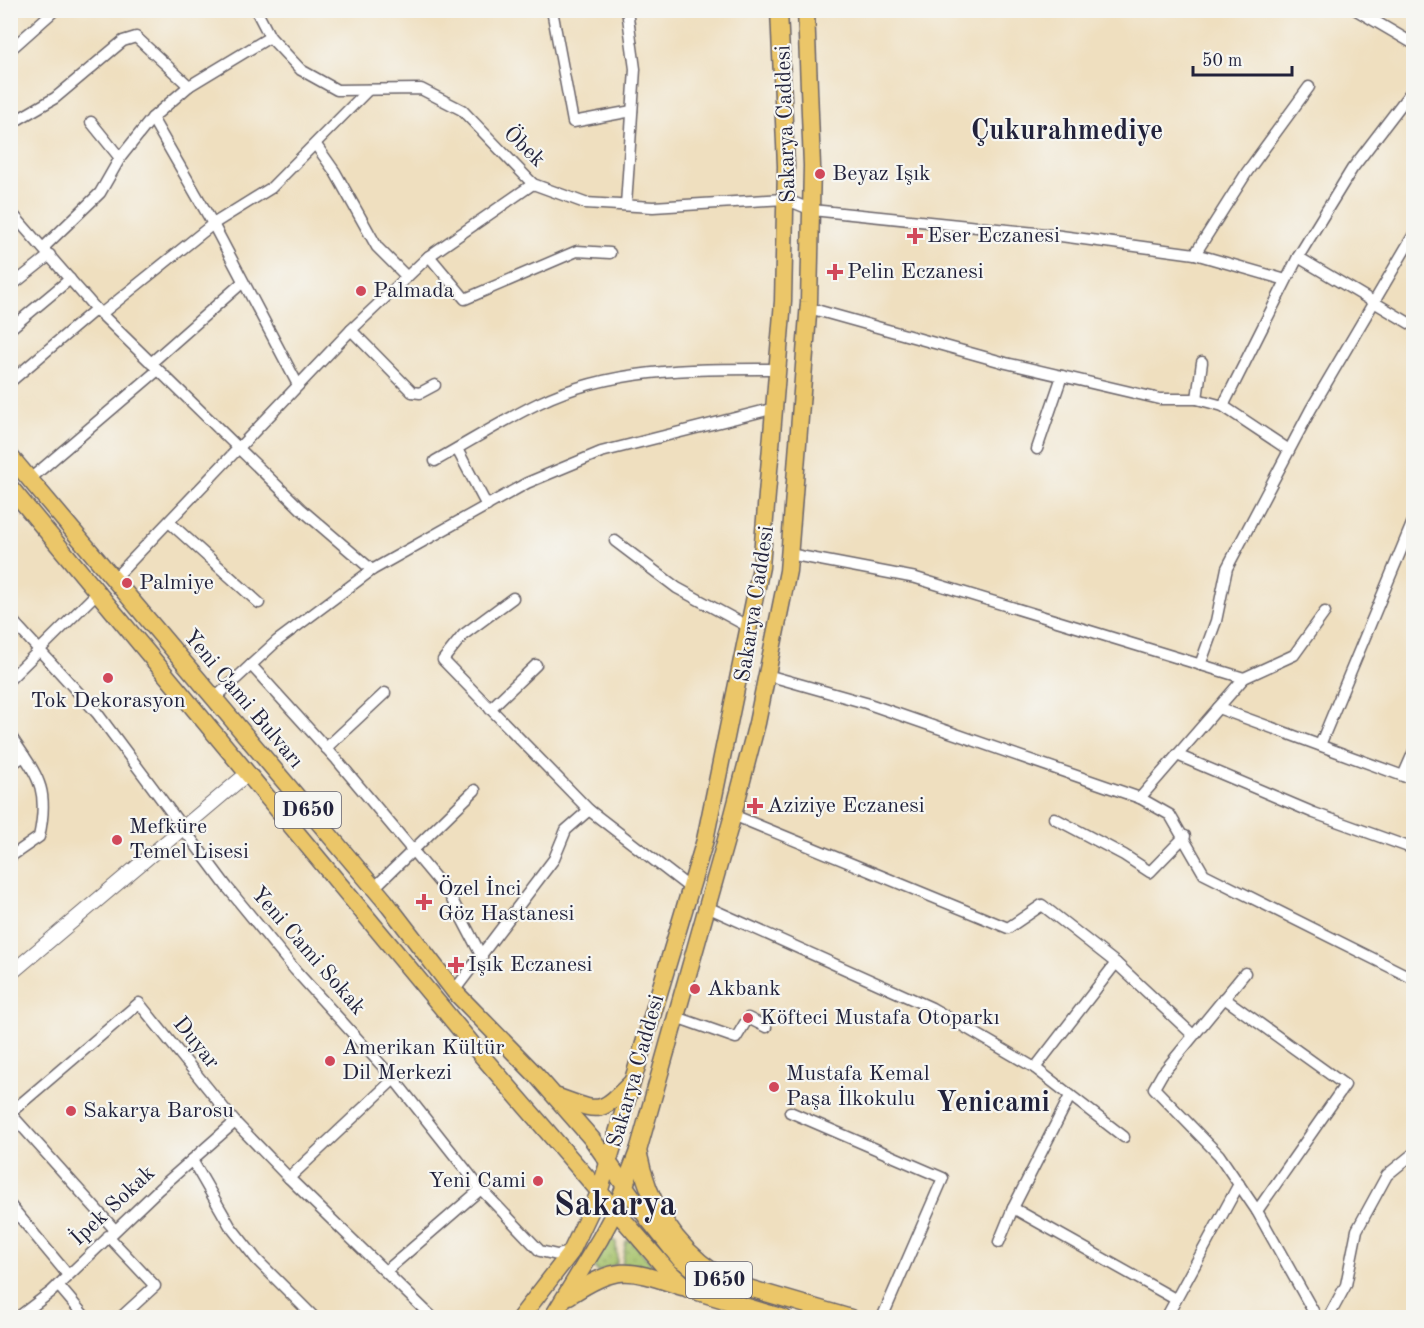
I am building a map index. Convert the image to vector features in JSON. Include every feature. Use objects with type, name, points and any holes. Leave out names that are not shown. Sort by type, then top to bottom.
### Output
[{"type":"main road","name":"Sakarya Caddesi","points":[[520,1317],[571,1252],[599,1193],[705,840],[761,567],[783,301],[785,199],[779,10]]},
{"type":"main road","name":"Sakarya Caddesi","points":[[552,1317],[566,1298],[615,1211],[638,1150],[734,815],[767,675],[789,554],[809,308],[812,210],[806,10]]},
{"type":"main road","name":"Yeni Cami Bulvarı","points":[[10,456],[375,888],[454,991],[555,1095],[625,1186]]},
{"type":"main road","name":"Yeni Cami Bulvarı","points":[[10,487],[475,1047],[582,1170],[599,1193],[667,1270],[688,1289]]},
{"type":"main road","points":[[555,1095],[591,1108],[601,1108],[609,1106],[634,1081]]},
{"type":"main road","points":[[638,1150],[643,1175],[661,1217],[706,1267],[730,1284]]},
{"type":"main road","points":[[582,1170],[590,1195],[589,1214]]},
{"type":"main road","name":"D650","points":[[625,1186],[680,1260],[701,1274],[851,1317]]},
{"type":"main road","points":[[566,1298],[588,1284],[621,1271],[638,1273],[784,1317]]},
{"type":"street","points":[[10,50],[55,10]]},
{"type":"street","name":"Öbek","points":[[256,10],[270,37],[301,70],[337,90],[421,89],[462,110],[533,184],[585,202],[653,207],[785,199],[812,210],[1046,234],[1195,254],[1286,280]]},
{"type":"street","points":[[552,10],[573,122],[632,111]]},
{"type":"street","points":[[626,205],[635,69],[627,10]]},
{"type":"street","points":[[1356,10],[1413,44]]},
{"type":"street","points":[[10,124],[55,98],[123,41],[136,36],[189,86]]},
{"type":"street","points":[[10,287],[100,193],[120,158],[152,118],[189,86],[270,37]]},
{"type":"street","points":[[1195,254],[1247,172],[1310,87]]},
{"type":"street","points":[[1223,406],[1298,258],[1352,169],[1413,88]]},
{"type":"street","points":[[10,382],[213,224],[271,188],[368,90]]},
{"type":"street","points":[[152,118],[213,224],[298,385]]},
{"type":"street","points":[[91,122],[120,158]]},
{"type":"street","points":[[316,145],[335,172],[377,247],[407,277]]},
{"type":"street","points":[[113,580],[170,522],[238,446],[351,330],[429,256],[533,184]]},
{"type":"street","points":[[10,211],[98,312],[301,508],[372,570]]},
{"type":"street","points":[[1200,665],[1216,621],[1227,568],[1289,450],[1413,234]]},
{"type":"street","points":[[429,256],[465,299],[578,251],[610,253]]},
{"type":"street","points":[[1298,258],[1413,326]]},
{"type":"street","points":[[10,329],[70,279]]},
{"type":"street","points":[[30,479],[155,366],[243,282]]},
{"type":"street","points":[[809,308],[1005,363],[1160,399],[1197,399],[1223,406],[1289,450]]},
{"type":"street","points":[[351,330],[412,393],[420,393],[435,385]]},
{"type":"street","points":[[1197,399],[1202,362]]},
{"type":"street","points":[[435,461],[540,402],[611,378],[685,369],[778,369]]},
{"type":"street","points":[[1036,449],[1062,376]]},
{"type":"street","points":[[214,699],[277,641],[372,570],[527,483],[601,452],[775,408]]},
{"type":"street","points":[[457,449],[487,506]]},
{"type":"street","points":[[1320,746],[1413,519]]},
{"type":"street","points":[[170,522],[259,603]]},
{"type":"street","points":[[615,541],[677,588],[749,627]]},
{"type":"street","points":[[789,554],[916,578],[1244,678]]},
{"type":"street","points":[[10,679],[98,592]]},
{"type":"street","points":[[513,598],[464,635],[443,660],[589,810],[690,888]]},
{"type":"street","points":[[1140,798],[1244,678],[1294,655],[1325,612]]},
{"type":"street","name":"Yeni Cami Sokak","points":[[10,618],[97,713],[181,828],[295,970],[394,1078],[481,1189],[540,1251],[557,1256],[571,1252]]},
{"type":"street","points":[[251,665],[326,748],[449,894],[482,957]]},
{"type":"street","points":[[490,709],[536,665]]},
{"type":"street","points":[[767,675],[866,703],[1140,798],[1170,815],[1185,836],[1204,874],[1413,979]]},
{"type":"street","points":[[326,748],[385,693]]},
{"type":"street","points":[[1218,708],[1408,778],[1413,751]]},
{"type":"street","points":[[10,735],[36,772],[45,810],[39,837],[10,857]]},
{"type":"street","points":[[1177,755],[1314,813],[1413,849]]},
{"type":"street","points":[[10,765],[24,756]]},
{"type":"street","points":[[10,974],[248,773]]},
{"type":"street","points":[[375,888],[475,790]]},
{"type":"street","points":[[454,991],[554,860],[566,830],[589,810]]},
{"type":"street","points":[[734,815],[1008,928],[1042,905],[1116,963],[1193,1035]]},
{"type":"street","points":[[1054,818],[1150,872],[1185,836]]},
{"type":"street","points":[[707,907],[932,1008],[1035,1068],[1124,1137]]},
{"type":"street","points":[[1035,1068],[1116,963]]},
{"type":"street","points":[[1245,973],[1193,1035],[1154,1088],[1219,1155],[1257,1211],[1317,1317]]},
{"type":"street","points":[[1224,998],[1345,1086],[1257,1211]]},
{"type":"street","name":"Duyar","points":[[10,1113],[139,1003],[235,1122],[289,1178],[433,1317]]},
{"type":"street","points":[[676,1017],[736,1038],[748,1018],[766,1027]]},
{"type":"street","points":[[289,1178],[394,1078]]},
{"type":"street","points":[[999,1242],[1013,1208],[1071,1096]]},
{"type":"street","points":[[790,1112],[943,1178],[882,1317]]},
{"type":"street","points":[[10,1113],[155,1286],[120,1317]]},
{"type":"street","name":"İpek Sokak","points":[[14,1316],[58,1285],[235,1122]]},
{"type":"street","points":[[1328,1317],[1346,1285],[1358,1230],[1386,1175],[1413,1153]]},
{"type":"street","points":[[192,1160],[230,1226],[250,1252],[315,1317]]},
{"type":"street","points":[[1166,1317],[1239,1184]]},
{"type":"street","points":[[386,1271],[481,1189]]},
{"type":"street","points":[[10,1205],[68,1275]]},
{"type":"street","points":[[1013,1208],[1175,1299]]},
{"type":"street","points":[[58,1285],[87,1317]]},
{"type":"green space","points":[[610,1239],[616,1242],[617,1264],[598,1272],[594,1267]]},
{"type":"green space","points":[[632,1240],[657,1271],[638,1265],[622,1265],[626,1241]]},
{"type":"place","name":"Beyaz Işık","points":[[820,174]]},
{"type":"place","name":"Eser Eczanesi","points":[[915,236]]},
{"type":"place","name":"Pelin Eczanesi","points":[[835,272]]},
{"type":"place","name":"Palmada","points":[[361,291]]},
{"type":"place","name":"Palmiye","points":[[127,583]]},
{"type":"place","name":"Tok Dekorasyon","points":[[108,678]]},
{"type":"place","name":"Aziziye Eczanesi","points":[[755,806]]},
{"type":"place","name":"Mefküre Temel Lisesi","points":[[117,840]]},
{"type":"place","name":"Özel İnci Göz Hastanesi","points":[[424,902]]},
{"type":"place","name":"Işık Eczanesi","points":[[456,965]]},
{"type":"place","name":"Akbank","points":[[695,989]]},
{"type":"place","name":"Köfteci Mustafa Otoparkı","points":[[748,1018]]},
{"type":"place","name":"Amerikan Kültür Dil Merkezi","points":[[330,1061]]},
{"type":"place","name":"Mustafa Kemal Paşa İlkokulu","points":[[774,1087]]},
{"type":"place","name":"Sakarya Barosu","points":[[71,1111]]},
{"type":"place","name":"Yeni Cami","points":[[538,1181]]},
{"type":"district","name":"Çukurahmediye","points":[[1067,132]]},
{"type":"district","name":"Yenicami","points":[[993,1104]]},
{"type":"district","name":"Sakarya","points":[[615,1206]]}]
